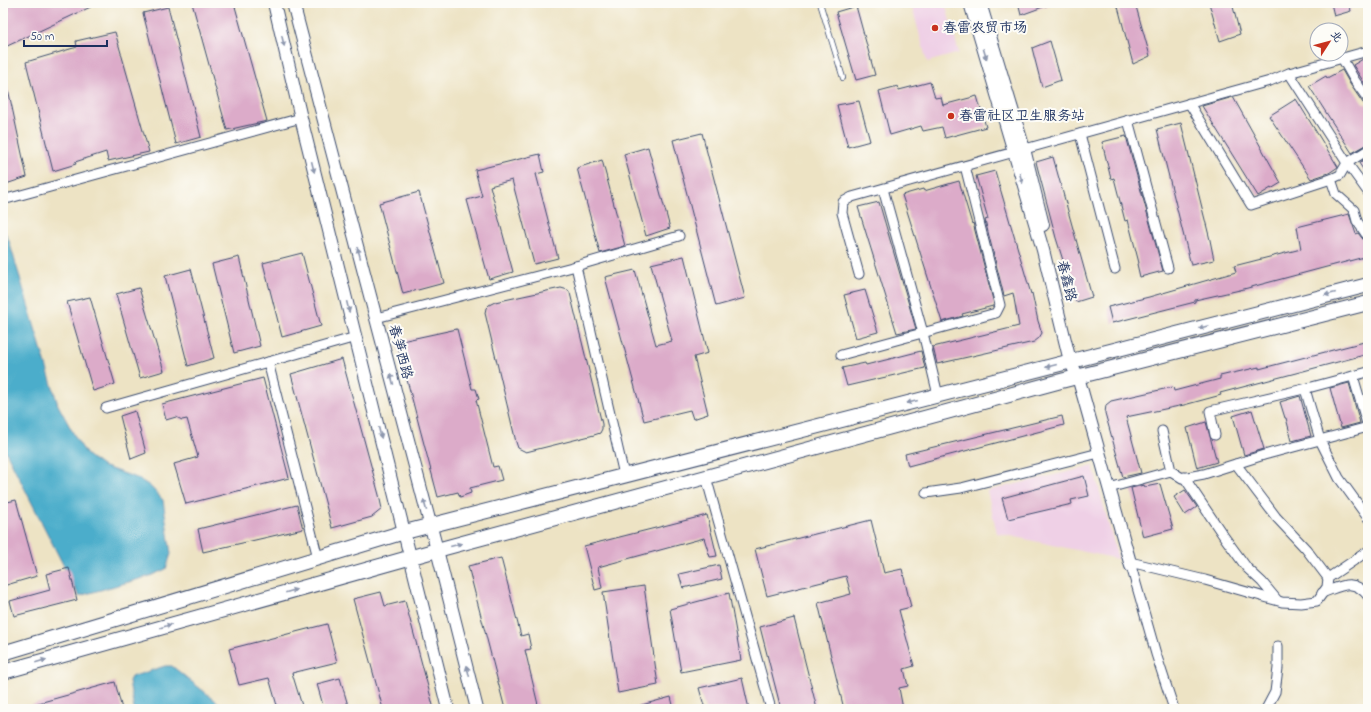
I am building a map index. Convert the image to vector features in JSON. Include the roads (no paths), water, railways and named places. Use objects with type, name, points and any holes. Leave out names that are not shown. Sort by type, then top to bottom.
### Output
[{"type":"main road","points":[[274,3],[301,118],[448,709]]},
{"type":"main road","name":"春笋西路","points":[[293,3],[437,550],[477,709]]},
{"type":"main road","name":"春鑫路","points":[[970,3],[1019,151]]},
{"type":"main road","name":"春鑫路","points":[[980,3],[1019,151],[1072,333],[1072,361],[1078,376],[1130,564]]},
{"type":"main road","points":[[3,653],[404,532],[1368,285]]},
{"type":"main road","points":[[3,672],[411,557],[1078,376],[1368,303]]},
{"type":"street","points":[[1349,56],[1368,51]]},
{"type":"street","points":[[859,274],[842,214],[843,202],[852,197],[1270,81],[1289,73],[1328,62]]},
{"type":"street","points":[[1345,62],[1368,99]]},
{"type":"street","points":[[1289,73],[1347,163],[1368,192]]},
{"type":"street","points":[[1189,103],[1251,205],[1340,175],[1347,163],[1368,150]]},
{"type":"street","points":[[3,199],[301,118]]},
{"type":"street","points":[[1128,120],[1168,268]]},
{"type":"street","points":[[1080,134],[1115,269]]},
{"type":"street","points":[[841,354],[996,313],[1000,305],[965,166]]},
{"type":"street","points":[[1330,179],[1336,194],[1354,210],[1357,221],[1368,237]]},
{"type":"street","points":[[883,189],[923,333],[938,395]]},
{"type":"street","points":[[376,318],[576,266],[679,236]]},
{"type":"street","points":[[576,266],[624,475]]},
{"type":"street","points":[[106,408],[356,337]]},
{"type":"street","points":[[268,362],[318,558]]},
{"type":"street","points":[[1215,435],[1210,411],[1305,389],[1368,372]]},
{"type":"street","points":[[1162,430],[1171,471],[1182,478],[1204,474],[1368,427],[1354,376]]},
{"type":"street","points":[[1305,389],[1320,440],[1339,478],[1368,518]]},
{"type":"street","points":[[926,493],[961,488],[1099,453]]},
{"type":"street","points":[[1174,709],[1156,654],[1130,564],[1205,580],[1282,602],[1301,603],[1317,601],[1327,587],[1328,578],[1306,549],[1276,517],[1236,464]]},
{"type":"street","points":[[1109,488],[1171,471]]},
{"type":"street","points":[[706,477],[771,709]]},
{"type":"street","points":[[1184,477],[1247,568],[1262,582],[1277,600]]},
{"type":"street","points":[[1328,578],[1368,551]]},
{"type":"street","points":[[1322,593],[1346,584],[1359,586],[1368,596]]},
{"type":"street","points":[[1266,709],[1275,692],[1278,668],[1278,646]]},
{"type":"lane","points":[[820,3],[843,78]]},
{"type":"water","points":[[3,229],[9,241],[58,405],[77,440],[87,455],[102,466],[137,478],[150,486],[163,500],[171,554],[166,569],[150,576],[79,596],[3,446]]},
{"type":"water","points":[[165,666],[172,666],[226,709],[134,709],[129,681],[131,677]]},
{"type":"place","name":"春雷农贸市场","points":[[935,28]]},
{"type":"place","name":"春雷社区卫生服务站","points":[[951,116]]}]
